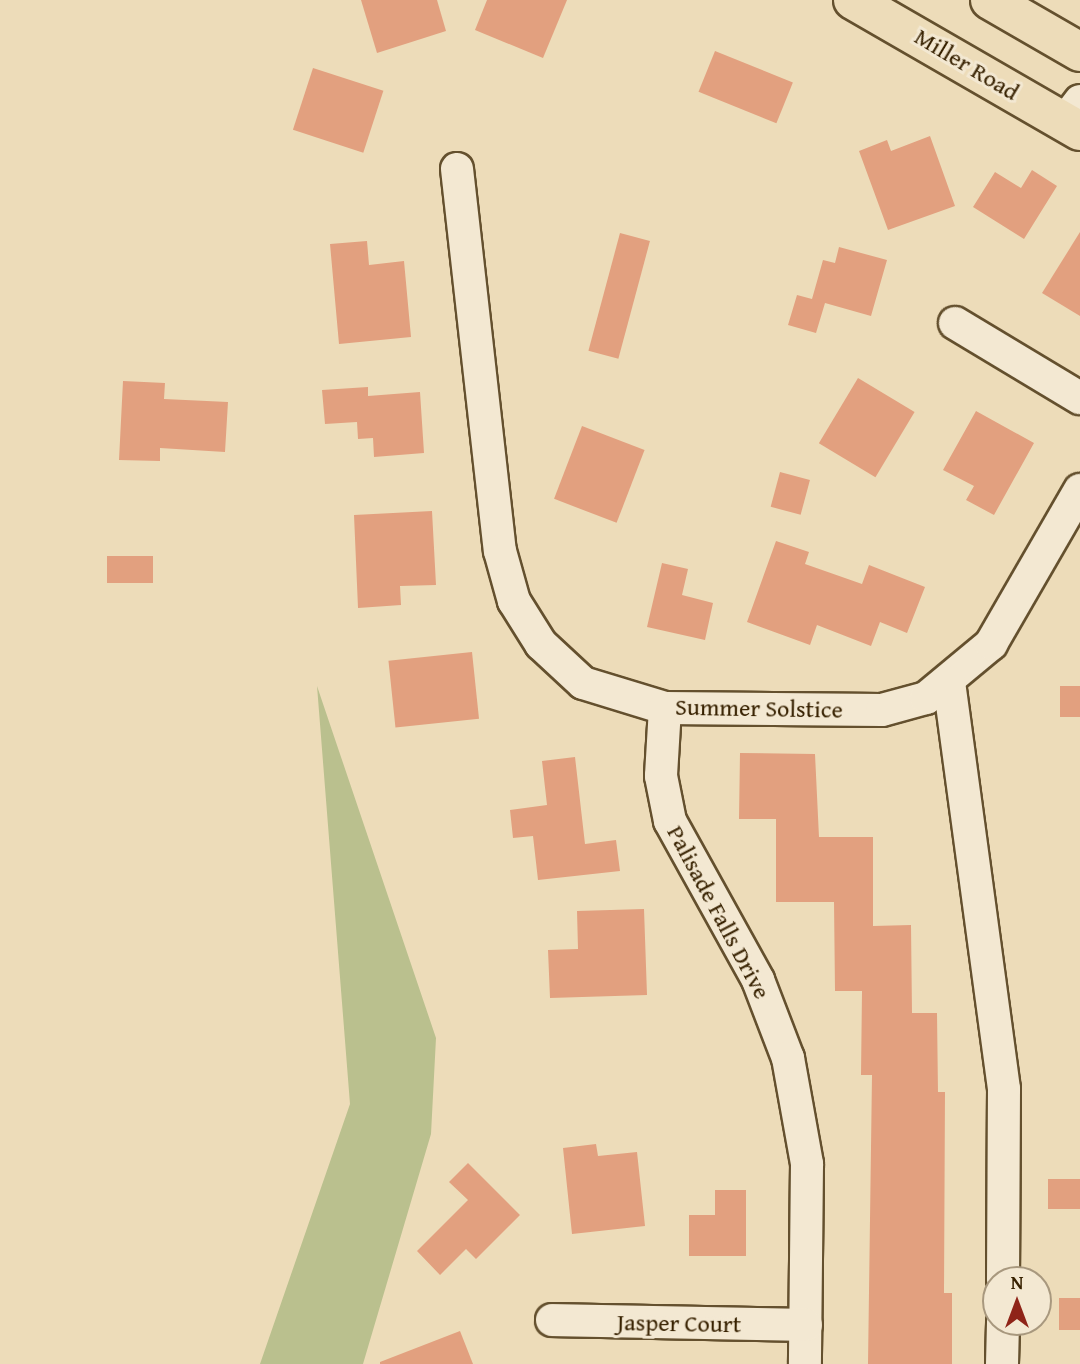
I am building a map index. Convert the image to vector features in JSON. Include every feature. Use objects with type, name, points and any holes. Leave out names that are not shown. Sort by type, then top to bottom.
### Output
[{"type":"main road","name":"Miller Road","points":[[853,0],[1075,118]]},
{"type":"main road","points":[[990,0],[1080,52]]},
{"type":"street","name":"Summer Solstice","points":[[457,169],[500,551],[514,601],[541,644],[583,683],[665,708],[882,710],[926,698],[949,682],[991,644],[1080,490]]},
{"type":"street","points":[[955,323],[1080,398]]},
{"type":"street","points":[[949,682],[1004,1089],[1003,1266]]},
{"type":"street","name":"Palisade Falls Drive","points":[[665,708],[662,776],[670,821],[758,980],[788,1058],[807,1164],[805,1364]]},
{"type":"street","name":"Jasper Court","points":[[552,1320],[806,1325]]},
{"type":"street","points":[[1002,1364],[1003,1336]]},
{"type":"green space","points":[[317,686],[436,1038],[431,1134],[363,1364],[260,1364],[350,1104]]},
{"type":"building","points":[[361,0],[437,0],[446,31],[377,53]]},
{"type":"building","points":[[487,0],[567,0],[543,58],[475,30]]},
{"type":"building","points":[[715,51],[793,82],[776,123],[699,92]]},
{"type":"building","points":[[313,68],[383,91],[363,153],[293,130]]},
{"type":"building","points":[[930,136],[955,206],[888,230],[859,151],[887,140],[891,151]]},
{"type":"building","points":[[1032,170],[1057,186],[1024,239],[973,207],[995,172],[1021,188]]},
{"type":"building","points":[[1080,232],[1080,316],[1042,293]]},
{"type":"building","points":[[620,233],[650,241],[618,359],[588,351]]},
{"type":"building","points":[[367,241],[369,265],[404,261],[411,337],[339,344],[330,244]]},
{"type":"building","points":[[839,247],[887,260],[871,316],[825,303],[816,333],[788,325],[797,295],[812,299],[823,260],[835,263]]},
{"type":"building","points":[[858,378],[915,412],[875,477],[819,443]]},
{"type":"building","points":[[123,381],[165,383],[164,399],[228,402],[225,452],[160,448],[160,461],[119,460]]},
{"type":"building","points":[[368,387],[368,396],[420,392],[424,453],[374,457],[373,438],[358,439],[357,422],[325,424],[322,390]]},
{"type":"building","points":[[976,411],[1034,443],[994,515],[966,500],[974,486],[943,470]]},
{"type":"building","points":[[582,426],[645,450],[617,523],[554,499]]},
{"type":"building","points":[[780,472],[810,480],[801,515],[771,507]]},
{"type":"building","points":[[432,511],[436,585],[400,586],[401,605],[358,608],[354,515]]},
{"type":"building","points":[[776,541],[809,552],[805,564],[862,584],[869,565],[925,587],[907,633],[880,622],[871,646],[817,625],[810,645],[747,622]]},
{"type":"building","points":[[107,556],[153,556],[153,583],[107,583]]},
{"type":"building","points":[[662,563],[688,569],[682,595],[713,603],[705,640],[647,627]]},
{"type":"building","points":[[472,652],[479,719],[395,727],[388,661]]},
{"type":"building","points":[[1060,686],[1080,686],[1080,717],[1060,717]]},
{"type":"building","points":[[740,753],[815,754],[819,837],[873,837],[873,926],[911,925],[912,1013],[937,1013],[938,1092],[945,1092],[944,1293],[952,1293],[952,1364],[868,1364],[872,1075],[861,1075],[862,991],[835,991],[834,902],[776,902],[776,819],[739,819]]},
{"type":"building","points":[[575,757],[585,844],[616,840],[620,871],[538,880],[533,836],[513,838],[510,810],[547,805],[542,761]]},
{"type":"building","points":[[644,909],[647,995],[550,998],[548,950],[578,949],[577,911]]},
{"type":"building","points":[[596,1144],[598,1156],[637,1152],[645,1226],[572,1234],[563,1148]]},
{"type":"building","points":[[468,1163],[520,1215],[476,1259],[466,1249],[440,1275],[417,1251],[468,1200],[449,1182]]},
{"type":"building","points":[[1048,1179],[1080,1179],[1080,1209],[1048,1209]]},
{"type":"building","points":[[715,1190],[746,1190],[746,1256],[689,1256],[689,1215],[715,1215]]},
{"type":"building","points":[[1059,1298],[1080,1298],[1080,1330],[1059,1330]]},
{"type":"building","points":[[460,1331],[473,1364],[380,1364],[380,1362]]}]
